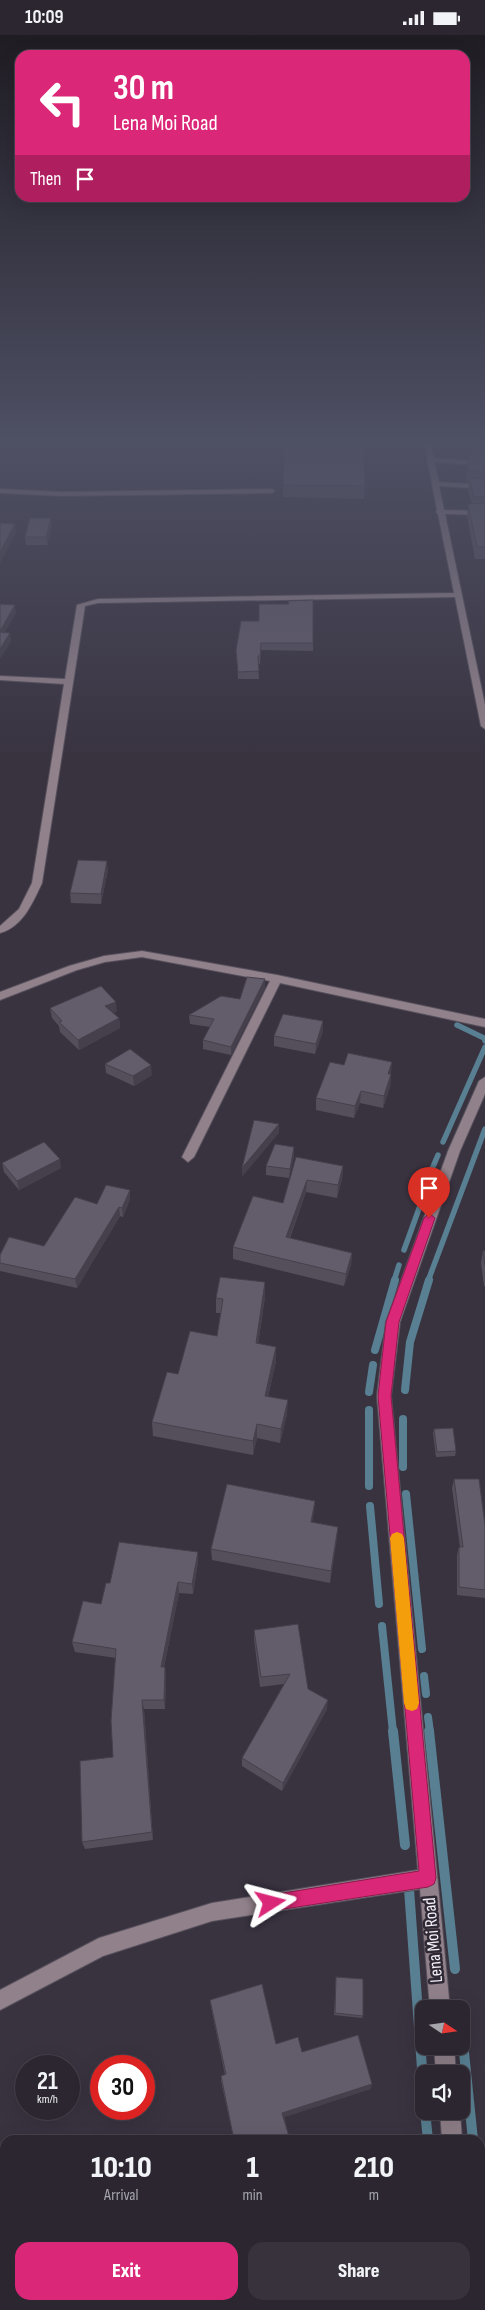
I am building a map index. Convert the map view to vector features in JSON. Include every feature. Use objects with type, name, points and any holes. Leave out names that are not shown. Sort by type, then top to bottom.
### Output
[{"type":"street","points":[[448,548],[481,685],[485,726]]},
{"type":"street","points":[[0,930],[15,921],[23,913],[37,883],[69,682],[78,608],[86,602],[458,595]]},
{"type":"street","points":[[0,679],[69,682]]},
{"type":"street","points":[[0,996],[73,968],[104,959],[142,954],[277,979],[485,1023]]},
{"type":"street","points":[[188,1157],[277,979]]},
{"type":"street","name":"Lena Moi Road","points":[[439,2000],[384,1396],[393,1322],[454,1151],[485,1081]]},
{"type":"street","points":[[0,2000],[99,1948],[212,1912],[428,1878]]},
{"type":"street","points":[[451,2120],[452,2135]]},
{"type":"building","points":[[313,600],[313,643],[261,643],[260,656],[258,656],[259,671],[238,672],[236,650],[241,621],[259,621],[259,604],[289,604],[288,601]]},
{"type":"building","points":[[0,604],[15,605],[0,631]]},
{"type":"building","points":[[0,632],[10,633],[0,649]]},
{"type":"building","points":[[78,860],[107,861],[101,894],[70,893]]},
{"type":"building","points":[[247,977],[265,979],[231,1047],[203,1040],[214,1019],[189,1015],[221,996],[240,999]]},
{"type":"building","points":[[101,986],[116,1002],[105,1006],[119,1018],[78,1040],[59,1022],[62,1021],[50,1008]]},
{"type":"building","points":[[283,1014],[323,1021],[316,1044],[274,1036]]},
{"type":"building","points":[[130,1049],[151,1065],[133,1076],[105,1064]]},
{"type":"building","points":[[348,1053],[392,1062],[388,1074],[391,1074],[384,1096],[361,1091],[355,1106],[316,1098],[330,1062],[344,1065]]},
{"type":"building","points":[[254,1120],[279,1124],[242,1168]]},
{"type":"building","points":[[44,1142],[60,1159],[17,1181],[2,1163]]},
{"type":"building","points":[[275,1144],[294,1147],[290,1169],[266,1166]]},
{"type":"building","points":[[296,1157],[343,1166],[338,1185],[307,1180],[286,1237],[352,1253],[346,1274],[233,1247],[253,1196],[283,1203]]},
{"type":"building","points":[[106,1185],[130,1190],[122,1208],[119,1207],[75,1279],[0,1263],[0,1255],[9,1237],[44,1246],[75,1197],[97,1204]]},
{"type":"building","points":[[220,1277],[265,1282],[256,1343],[276,1347],[265,1396],[288,1400],[281,1429],[257,1424],[253,1441],[152,1422],[167,1372],[178,1374],[190,1331],[217,1336],[223,1299],[216,1298]]},
{"type":"building","points":[[453,1428],[456,1451],[437,1452],[434,1429]]},
{"type":"building","points":[[454,1479],[479,1479],[485,1525],[485,1590],[459,1587],[459,1547],[463,1547]]},
{"type":"building","points":[[227,1484],[315,1501],[311,1522],[338,1527],[331,1571],[211,1549]]},
{"type":"building","points":[[119,1542],[198,1552],[192,1584],[178,1582],[161,1667],[165,1667],[164,1700],[142,1700],[152,1832],[82,1842],[80,1761],[113,1757],[111,1721],[116,1649],[72,1642],[83,1601],[101,1604],[106,1583],[110,1583]]},
{"type":"building","points":[[298,1624],[308,1689],[328,1700],[283,1783],[242,1758],[290,1674],[261,1677],[254,1630]]},
{"type":"building","points":[[336,1977],[363,1979],[363,2016],[335,2013]]},
{"type":"building","points":[[262,1984],[276,2044],[298,2037],[302,2052],[358,2035],[372,2084],[282,2113],[289,2135],[234,2135],[221,2076],[226,2074],[210,2000]]},
{"type":"waterway","points":[[457,1025],[484,1038],[485,1041]]},
{"type":"waterway","points":[[443,1142],[485,1047]]},
{"type":"waterway","points":[[428,1281],[485,1129]]},
{"type":"waterway","points":[[432,1169],[438,1155]]},
{"type":"waterway","points":[[404,1250],[429,1181]]},
{"type":"waterway","points":[[394,1281],[399,1265]]},
{"type":"waterway","points":[[375,1350],[395,1280]]},
{"type":"waterway","points":[[405,1390],[410,1342],[429,1280]]},
{"type":"waterway","points":[[369,1392],[373,1365]]},
{"type":"waterway","points":[[369,1410],[369,1486]]},
{"type":"waterway","points":[[403,1419],[403,1467]]},
{"type":"waterway","points":[[406,1494],[422,1649]]},
{"type":"waterway","points":[[370,1506],[379,1604]]},
{"type":"waterway","points":[[382,1626],[393,1732]]},
{"type":"waterway","points":[[424,1676],[426,1694]]},
{"type":"waterway","points":[[428,1717],[430,1732]]},
{"type":"waterway","points":[[393,1731],[405,1845]]},
{"type":"waterway","points":[[429,1731],[455,1969]]},
{"type":"waterway","points":[[409,1889],[422,2065]]},
{"type":"waterway","points":[[464,2055],[472,2135]]},
{"type":"waterway","points":[[426,2120],[427,2135]]},
{"type":"slow traffic","points":[[397,1538],[412,1703]]},
{"type":"route","points":[[271,1903],[428,1878],[384,1396],[393,1322],[429,1218]]}]
